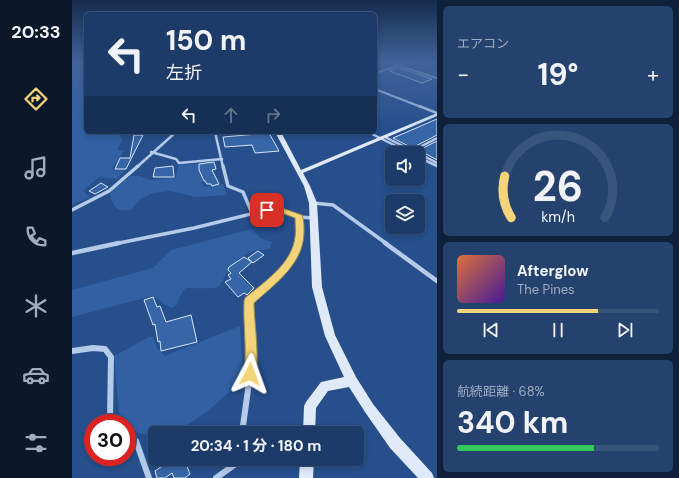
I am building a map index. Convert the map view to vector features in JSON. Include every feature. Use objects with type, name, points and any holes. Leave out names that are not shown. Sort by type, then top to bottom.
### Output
[{"type":"street","points":[[377,90],[437,114]]},
{"type":"street","points":[[299,173],[437,114]]},
{"type":"street","points":[[72,210],[109,191],[125,178],[151,152],[174,134]]},
{"type":"street","points":[[216,134],[228,186],[243,192],[252,213]]},
{"type":"street","points":[[279,134],[307,186],[313,203],[317,287],[330,336],[352,381],[369,408],[396,443],[427,478]]},
{"type":"street","points":[[373,134],[399,146]]},
{"type":"street","points":[[422,146],[437,138]]},
{"type":"street","points":[[151,152],[176,159],[179,164],[222,159]]},
{"type":"street","points":[[425,157],[437,163]]},
{"type":"street","points":[[425,160],[437,166]]},
{"type":"street","points":[[313,203],[333,205],[437,281]]},
{"type":"street","points":[[72,253],[194,228],[267,210],[279,209],[299,217],[314,218]]},
{"type":"street","points":[[243,426],[252,361],[249,301],[284,270],[293,257],[300,238],[299,217]]},
{"type":"street","points":[[72,351],[93,348],[105,349],[111,357],[110,414]]},
{"type":"street","points":[[309,426],[310,406],[325,386],[352,381]]},
{"type":"street","points":[[136,441],[149,478]]},
{"type":"street","points":[[216,478],[231,466]]},
{"type":"street","points":[[306,478],[307,466]]},
{"type":"shaded area","points":[[72,83],[84,83],[84,134],[119,134],[122,140],[117,150],[124,151],[111,169],[125,170],[117,179],[99,177],[83,191],[90,197],[72,205]]},
{"type":"shaded area","points":[[201,163],[203,187],[223,184],[227,195],[196,197],[170,191],[153,193],[139,200],[131,210],[116,208],[112,202],[110,194],[113,189],[131,176],[140,176],[150,180],[176,177],[178,165]]},
{"type":"shaded area","points":[[252,229],[260,238],[272,242],[270,249],[256,251],[240,258],[230,268],[221,283],[216,288],[186,288],[179,297],[178,304],[172,308],[152,296],[72,317],[72,290],[153,268],[171,250]]},
{"type":"shaded area","points":[[240,326],[243,378],[214,406],[192,422],[184,426],[148,426],[148,435],[138,433],[136,431],[136,414],[120,414],[119,412],[114,356],[149,337],[153,337],[157,348],[165,356]]},
{"type":"building","points":[[437,119],[437,135],[416,146],[408,146],[393,138]]},
{"type":"building","points":[[270,134],[279,151],[255,153],[252,145],[225,147],[223,137]]},
{"type":"building","points":[[134,135],[143,135],[126,169],[115,169],[120,158],[130,158]]},
{"type":"building","points":[[437,141],[437,160],[425,153],[425,147]]},
{"type":"building","points":[[214,162],[216,169],[212,170],[219,184],[212,186],[204,181],[199,170],[199,164]]},
{"type":"building","points":[[173,166],[174,177],[153,177],[155,168]]},
{"type":"building","points":[[101,183],[108,187],[95,194],[89,191]]},
{"type":"building","points":[[258,251],[264,255],[253,263],[248,258]]},
{"type":"building","points":[[244,257],[252,262],[239,273],[254,288],[247,295],[244,293],[238,297],[225,282],[231,279],[228,275],[231,273],[228,270],[229,267]]},
{"type":"building","points":[[153,297],[157,307],[160,306],[166,322],[191,315],[197,342],[161,351],[155,324],[153,325],[144,300]]},
{"type":"building","points":[[162,466],[187,466],[190,474],[185,478],[174,478],[172,473],[165,478],[157,478],[155,471]]},
{"type":"route","points":[[250,374],[252,361],[249,301],[284,270],[293,257],[300,238],[299,217],[279,209],[267,210]]}]
